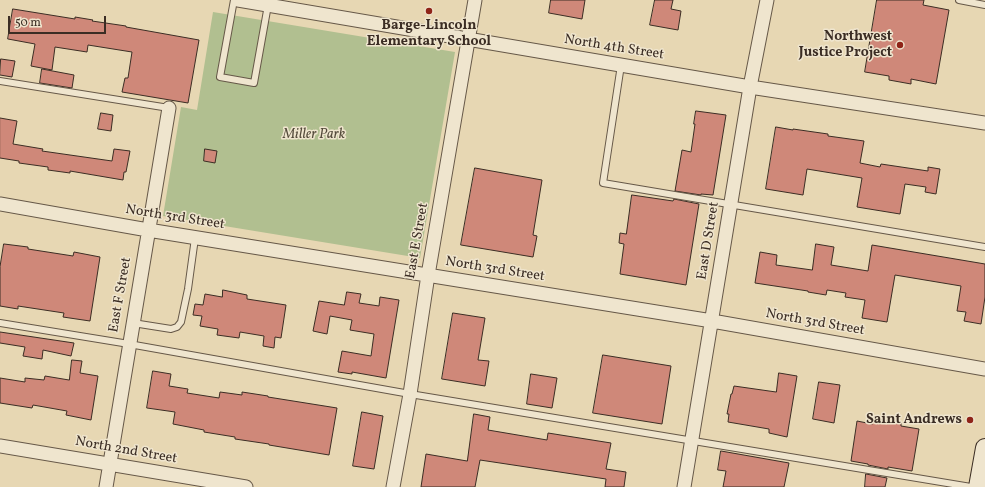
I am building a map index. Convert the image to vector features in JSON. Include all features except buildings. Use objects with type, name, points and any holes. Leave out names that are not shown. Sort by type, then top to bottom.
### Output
[{"type":"street","name":"North 4th Street","points":[[238,0],[750,87],[985,123]]},
{"type":"street","name":"East E Street","points":[[393,487],[410,394],[428,275],[475,0]]},
{"type":"street","name":"East D Street","points":[[684,487],[750,87],[767,0]]},
{"type":"street","name":"East F Street","points":[[106,487],[169,108]]},
{"type":"street","name":"North 3rd Street","points":[[0,204],[195,238],[712,321],[985,369]]},
{"type":"street","name":"North 2nd Street","points":[[0,446],[246,487]]},
{"type":"street","points":[[978,487],[985,448]]},
{"type":"lane","points":[[234,0],[220,77],[254,83],[268,5]]},
{"type":"lane","points":[[959,0],[985,5]]},
{"type":"lane","points":[[621,65],[603,183],[985,247]]},
{"type":"lane","points":[[0,81],[169,108]]},
{"type":"lane","points":[[133,323],[171,329],[177,327],[181,322],[187,295],[195,238]]},
{"type":"lane","points":[[0,323],[129,344],[410,394],[971,487]]},
{"type":"green space","name":"Miller Park","points":[[213,12],[455,52],[420,258],[163,216],[181,107],[197,110]]},
{"type":"place","name":"Barge-Lincoln Elementary School","points":[[429,11]]},
{"type":"place","name":"Northwest Justice Project","points":[[900,45]]},
{"type":"place","name":"Saint Andrews","points":[[970,420]]}]
